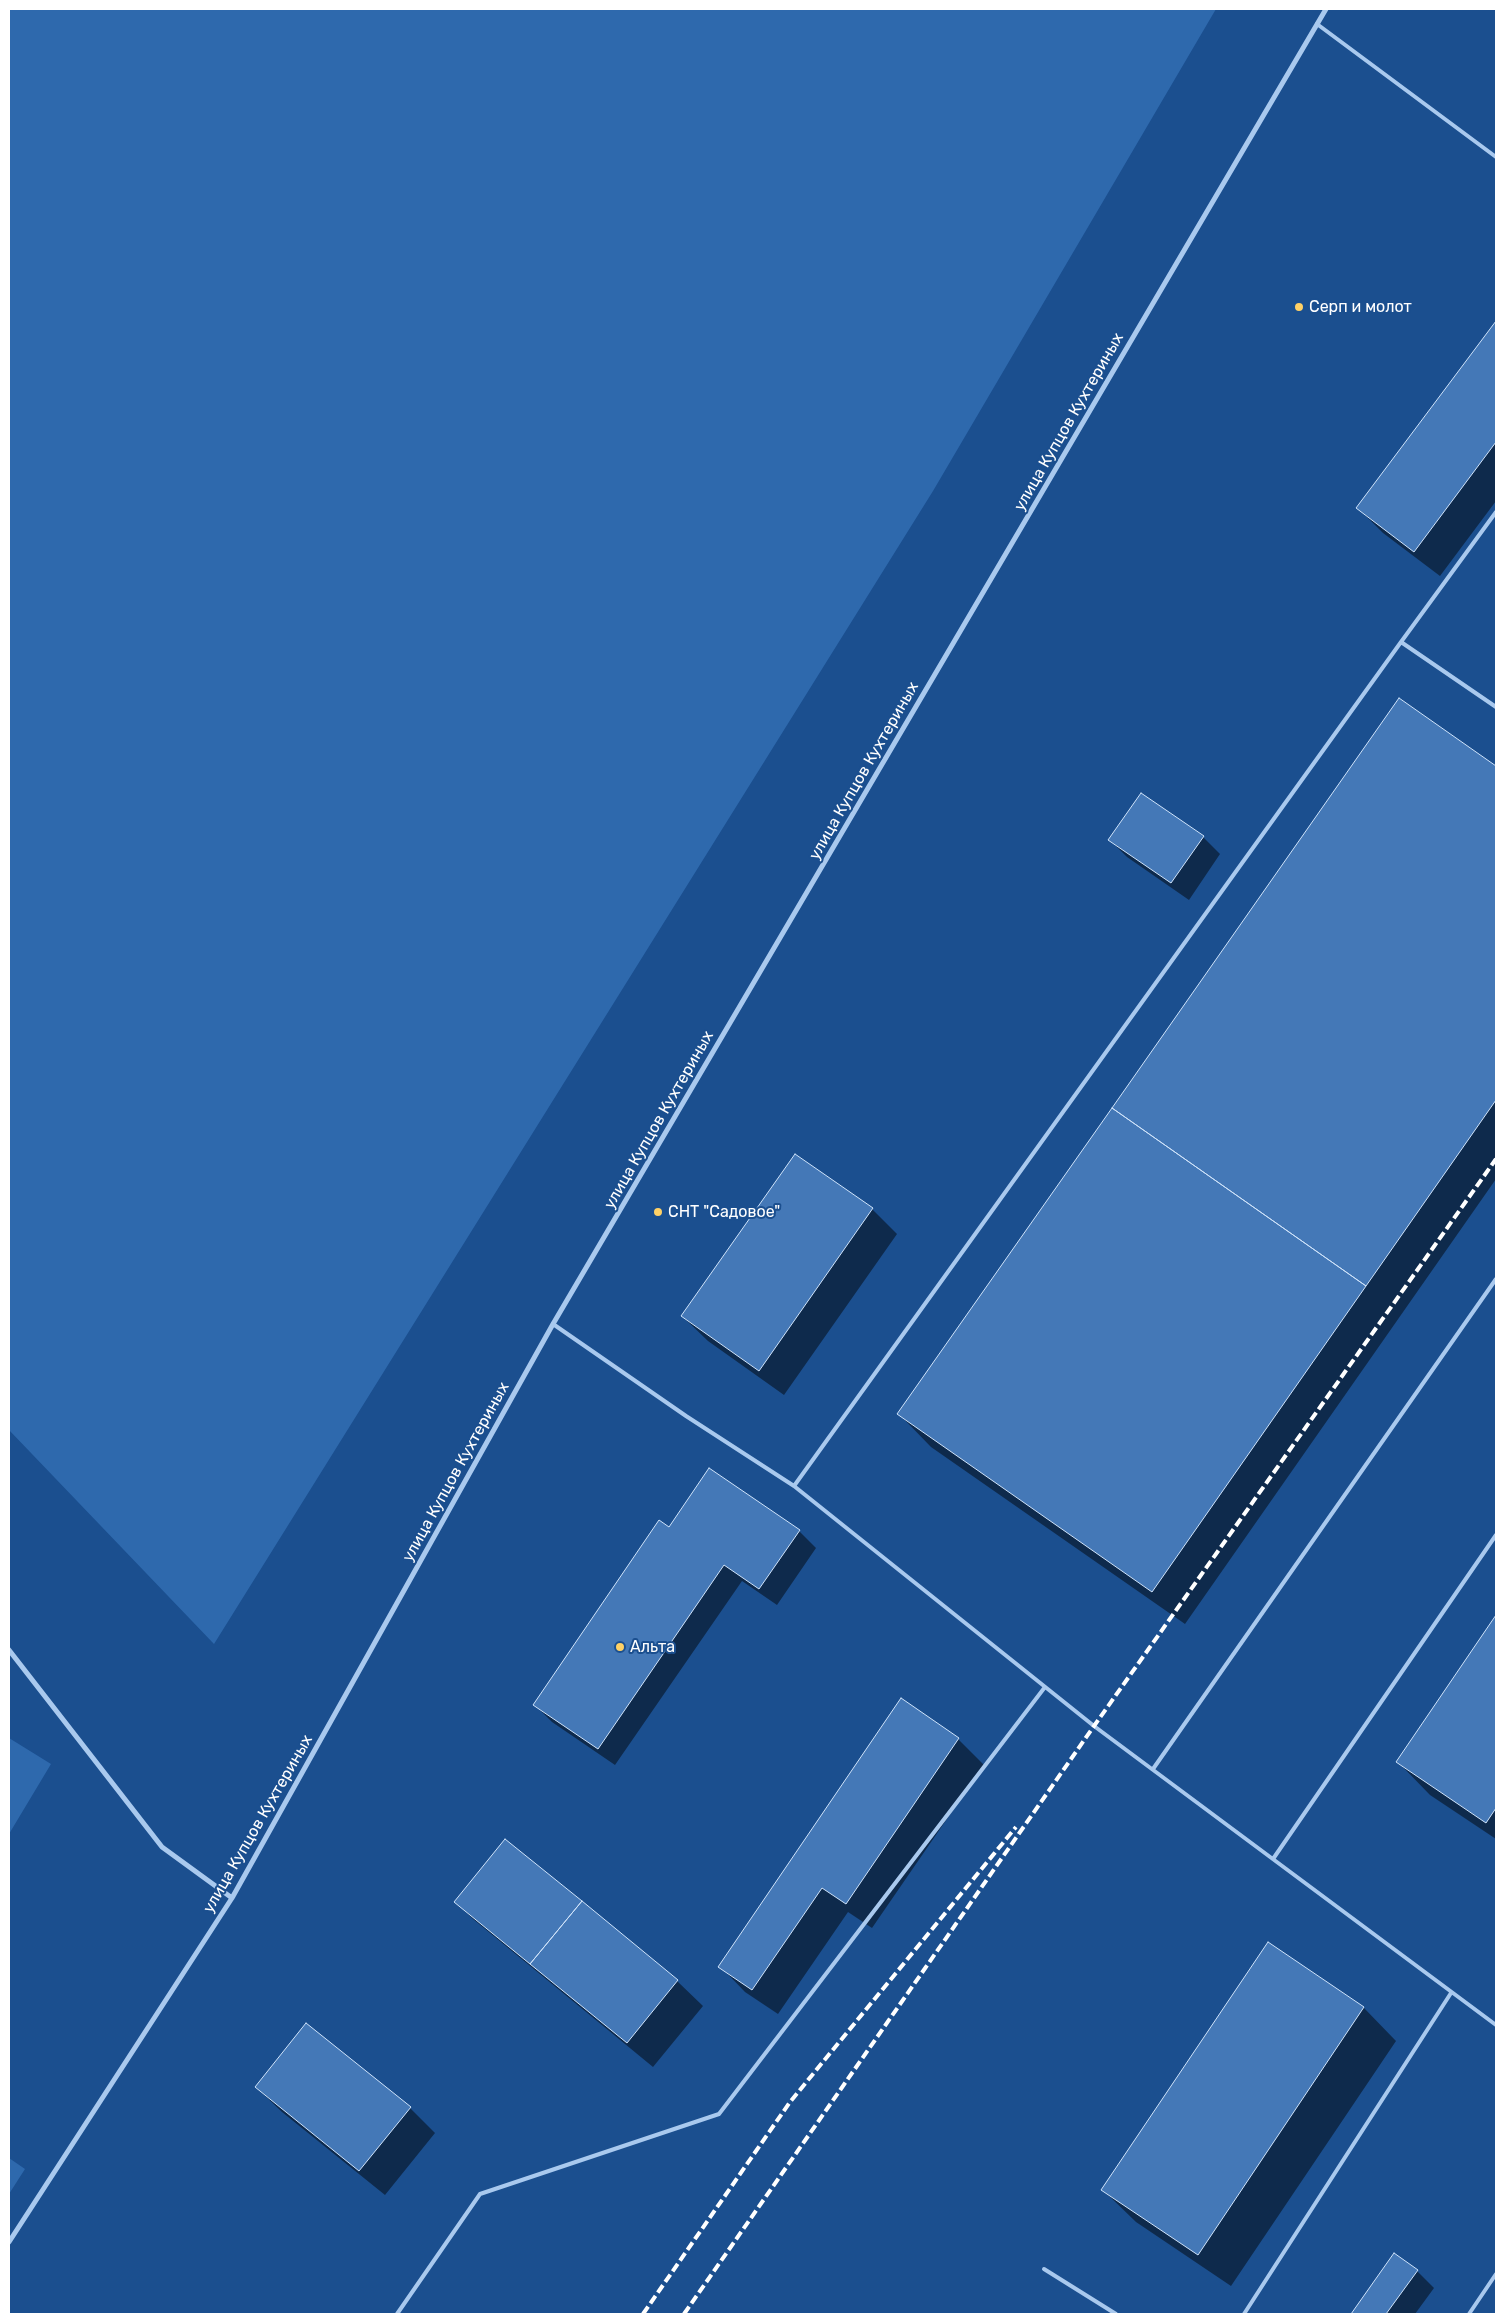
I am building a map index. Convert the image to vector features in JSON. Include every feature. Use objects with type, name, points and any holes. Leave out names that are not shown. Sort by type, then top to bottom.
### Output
[{"type":"street","name":"улица Купцов Кухтериных","points":[[9,2242],[232,1898],[553,1324],[1326,9]]},
{"type":"street","points":[[9,1650],[162,1847],[232,1898]]},
{"type":"lane","points":[[1317,24],[1496,157]]},
{"type":"lane","points":[[794,1486],[1496,512]]},
{"type":"lane","points":[[1401,642],[1496,707]]},
{"type":"lane","points":[[1153,1769],[1496,1279]]},
{"type":"lane","points":[[553,1324],[686,1416],[794,1486],[1045,1687],[1496,2025]]},
{"type":"lane","points":[[1273,1859],[1496,1535]]},
{"type":"lane","points":[[397,2314],[480,2194],[719,2114],[1045,1687]]},
{"type":"lane","points":[[1244,2314],[1451,1993]]},
{"type":"lane","points":[[1044,2269],[1116,2314]]},
{"type":"lane","points":[[1469,2314],[1496,2274]]},
{"type":"shaded area","points":[[9,9],[1216,9],[933,491],[214,1644],[9,1430]]},
{"type":"shaded area","points":[[9,1738],[51,1764],[9,1834]]},
{"type":"shaded area","points":[[9,2158],[25,2169],[9,2194]]},
{"type":"building","points":[[1496,321],[1496,442],[1414,552],[1356,508]]},
{"type":"building","points":[[1399,698],[1496,766],[1496,1100],[1366,1286],[1112,1108]]},
{"type":"building","points":[[1141,793],[1204,836],[1171,883],[1108,840]]},
{"type":"building","points":[[1112,1108],[1366,1286],[1152,1592],[897,1414]]},
{"type":"building","points":[[795,1154],[873,1208],[759,1371],[681,1316]]},
{"type":"building","name":"Альта","points":[[709,1468],[800,1530],[759,1589],[724,1565],[598,1749],[533,1705],[659,1520],[669,1527]]},
{"type":"building","points":[[1496,1615],[1496,1808],[1486,1823],[1396,1762]]},
{"type":"building","points":[[901,1698],[959,1738],[846,1904],[822,1888],[752,1990],[718,1967]]},
{"type":"building","points":[[505,1839],[582,1901],[530,1964],[454,1902]]},
{"type":"building","points":[[582,1901],[678,1980],[627,2043],[530,1964]]},
{"type":"building","points":[[1268,1942],[1364,2007],[1198,2255],[1101,2190]]},
{"type":"building","points":[[306,2023],[411,2107],[359,2171],[255,2087]]},
{"type":"building","points":[[1394,2253],[1418,2270],[1386,2314],[1351,2314]]},
{"type":"railway","points":[[684,2314],[1094,1726],[1496,1159]]},
{"type":"railway","points":[[643,2314],[790,2102],[1016,1827]]},
{"type":"place","name":"Серп и молот","points":[[1299,307]]},
{"type":"place","name":"СНТ \"Садовое\"","points":[[658,1212]]},
{"type":"place","name":"Альта","points":[[620,1647]]}]
